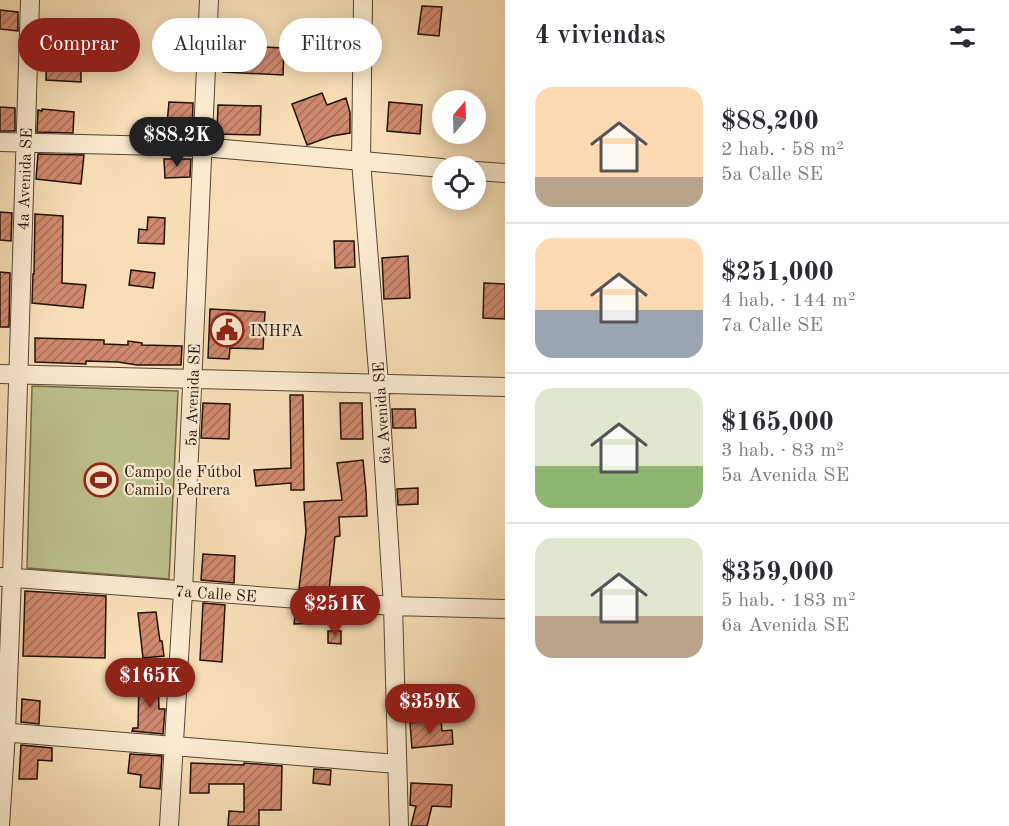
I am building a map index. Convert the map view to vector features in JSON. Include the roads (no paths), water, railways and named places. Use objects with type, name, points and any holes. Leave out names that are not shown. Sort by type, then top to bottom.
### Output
[{"type":"street","name":"4a Avenida SE","points":[[0,826],[9,374],[26,143],[30,0]]},
{"type":"street","name":"5a Avenida SE","points":[[169,826],[183,591],[209,0]]},
{"type":"street","name":"6a Avenida SE","points":[[363,0],[361,161],[380,384],[393,606],[399,826]]},
{"type":"street","points":[[0,142],[202,147],[432,167]]},
{"type":"street","points":[[486,172],[505,173]]},
{"type":"street","points":[[9,374],[505,387]]},
{"type":"street","name":"7a Calle SE","points":[[6,577],[393,606],[505,609]]},
{"type":"street","points":[[3,732],[397,764]]},
{"type":"place","name":"INHFA","points":[[227,330]]},
{"type":"place","name":"Campo de Fútbol Camilo Pedrera","points":[[101,480]]}]
